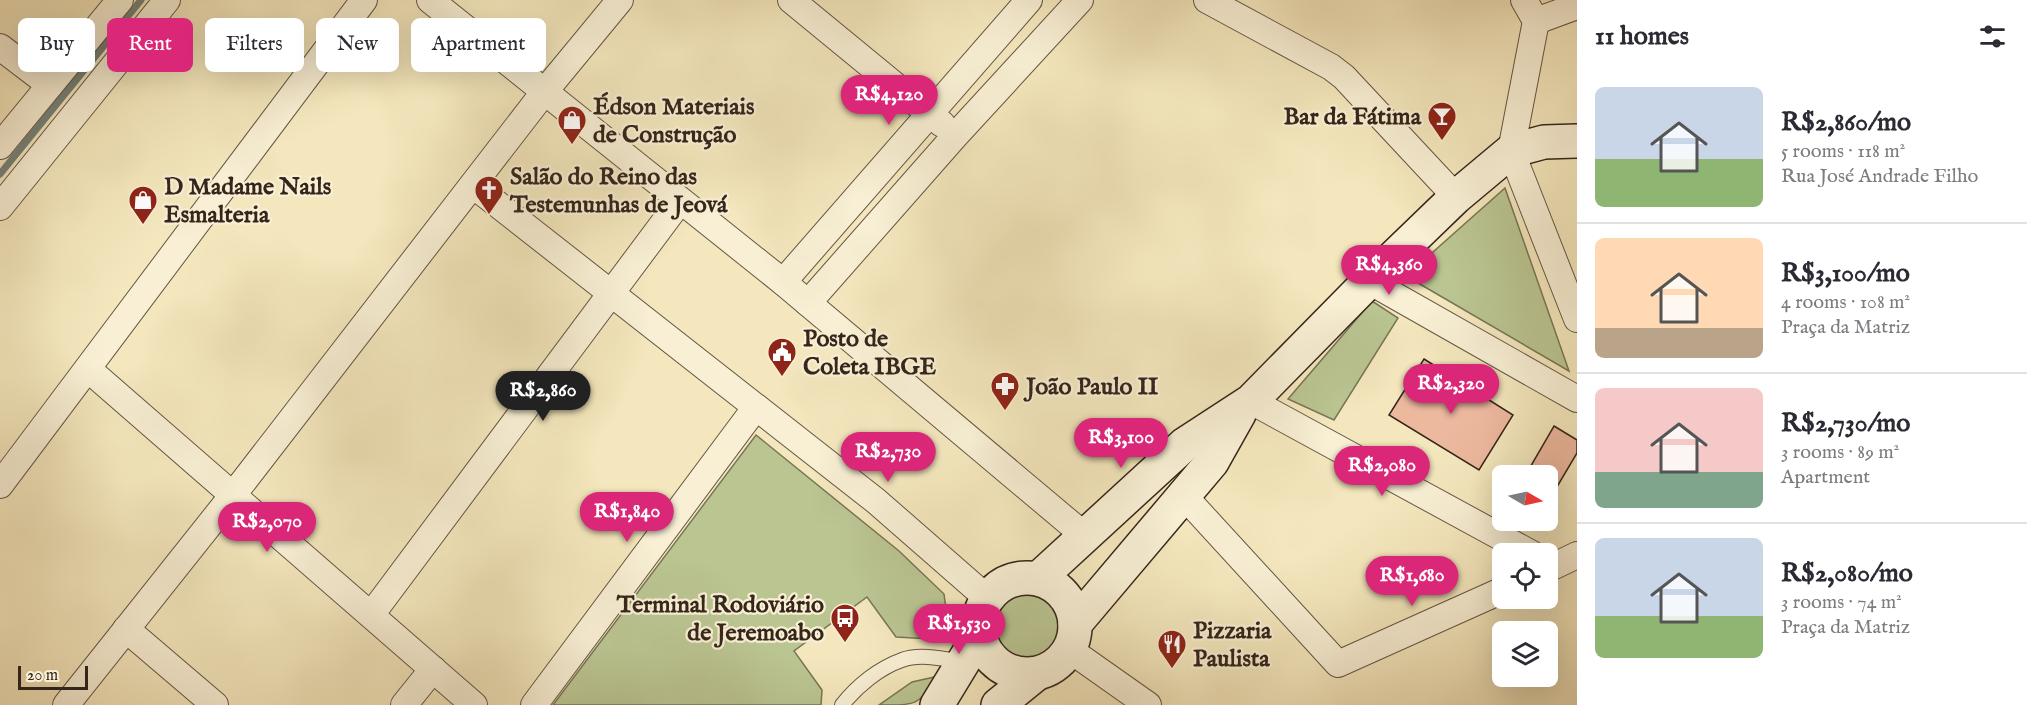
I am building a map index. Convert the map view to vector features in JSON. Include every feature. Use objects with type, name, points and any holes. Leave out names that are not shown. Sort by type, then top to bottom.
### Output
[{"type":"street","points":[[0,146],[120,0]]},
{"type":"street","points":[[0,207],[167,0]]},
{"type":"street","points":[[0,485],[364,0]]},
{"type":"street","points":[[430,0],[783,282],[1085,536]]},
{"type":"street","points":[[66,705],[233,495],[545,91],[620,0]]},
{"type":"street","points":[[792,0],[955,136]]},
{"type":"street","points":[[783,282],[928,113],[1029,0]]},
{"type":"street","points":[[1207,0],[1331,66],[1344,77],[1456,197]]},
{"type":"street","points":[[808,303],[1073,2]]},
{"type":"street","points":[[1577,6],[1530,10],[1510,151],[1577,319]]},
{"type":"street","points":[[0,46],[50,85]]},
{"type":"street","points":[[998,705],[1035,675],[1051,669],[1073,637],[1212,462],[1246,406],[1369,280],[1456,197],[1510,151],[1544,142],[1577,141]]},
{"type":"street","points":[[473,185],[876,501],[987,598]]},
{"type":"street","points":[[371,615],[680,201]]},
{"type":"street","points":[[1369,280],[1577,399]]},
{"type":"street","points":[[88,369],[474,705]]},
{"type":"street","points":[[1038,579],[1185,444],[1246,406]]},
{"type":"street","points":[[1246,406],[1511,543]]},
{"type":"street","points":[[534,705],[756,407]]},
{"type":"street","points":[[1184,496],[1338,664],[1492,595]]},
{"type":"street","points":[[937,705],[971,649],[980,614],[987,598],[1005,583],[1021,578],[1038,579],[1063,593],[1072,608],[1073,637],[1148,705]]},
{"type":"street","points":[[126,629],[214,705]]},
{"type":"street","points":[[971,649],[986,652],[994,663],[1018,675],[1035,675]]},
{"type":"street","points":[[404,705],[433,669]]},
{"type":"lane","points":[[842,705],[855,688],[903,659],[933,658],[971,649]]},
{"type":"green space","points":[[1505,188],[1569,371],[1406,276]]},
{"type":"green space","points":[[1372,301],[1398,318],[1334,420],[1288,399]]},
{"type":"green space","points":[[756,435],[899,551],[944,594],[950,640],[896,637],[867,597],[794,651],[822,690],[821,705],[553,705]]},
{"type":"green space","points":[[1026,594],[1039,597],[1049,604],[1056,614],[1059,627],[1056,640],[1049,650],[1039,657],[1026,660],[1013,657],[1003,650],[996,640],[993,627],[996,614],[1003,604],[1013,597]]},
{"type":"green space","points":[[939,676],[926,693],[916,701],[903,705],[879,705],[912,682]]},
{"type":"building","points":[[1424,359],[1513,415],[1479,470],[1389,415]]},
{"type":"building","points":[[1554,426],[1577,440],[1577,453],[1558,485],[1558,465],[1531,465]]},
{"type":"waterway","points":[[0,174],[141,0]]},
{"type":"place","name":"Bar da Fátima","points":[[1442,142]]},
{"type":"place","name":"Édson Materiais de Construção","points":[[572,146]]},
{"type":"place","name":"Salão do Reino das Testemunhas de Jeová","points":[[489,216]]},
{"type":"place","name":"D Madame Nails Esmalteria","points":[[143,226]]},
{"type":"place","name":"Posto de Coleta IBGE","points":[[782,378]]},
{"type":"place","name":"João Paulo II","points":[[1005,412]]},
{"type":"place","name":"Terminal Rodoviário de Jeremoabo","points":[[845,644]]},
{"type":"place","name":"Pizzaria Paulista","points":[[1172,670]]}]
